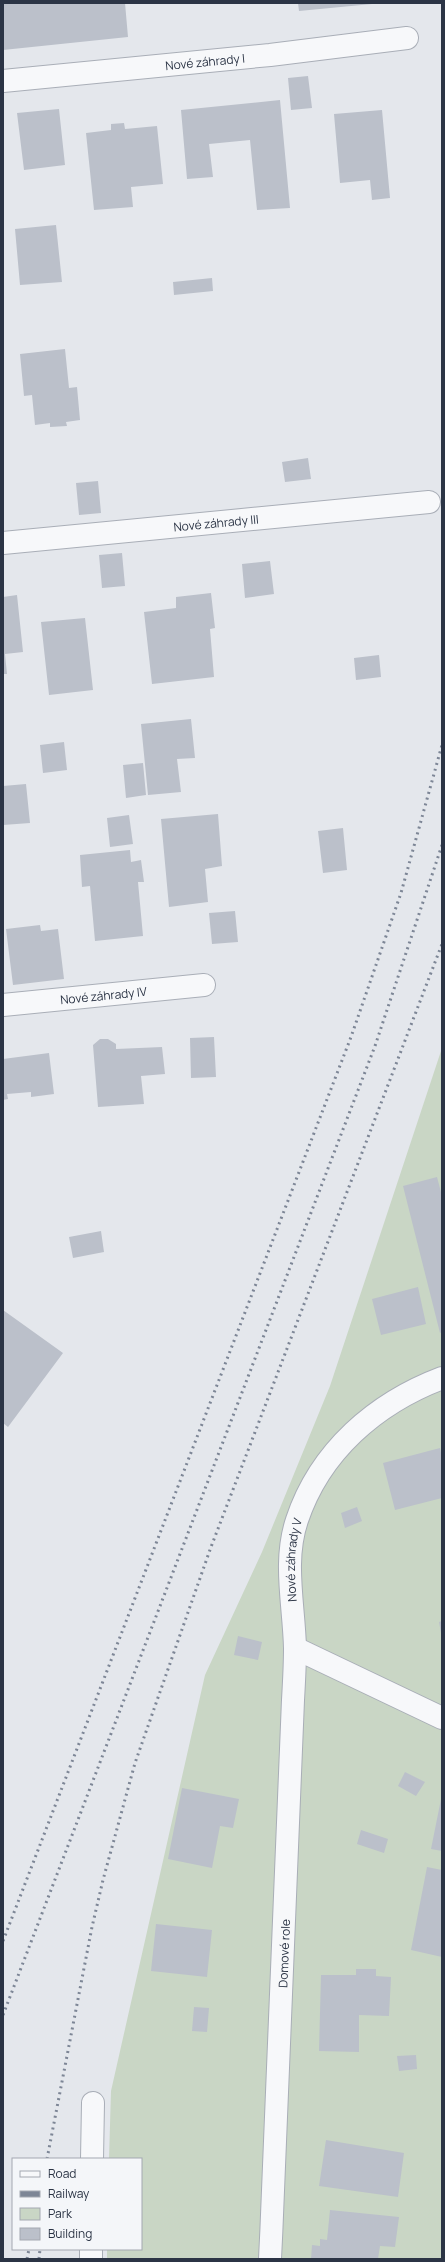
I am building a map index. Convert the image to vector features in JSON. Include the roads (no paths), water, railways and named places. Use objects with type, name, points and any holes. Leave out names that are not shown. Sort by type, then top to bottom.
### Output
[{"type":"street","name":"Nové záhrady I","points":[[3,81],[270,55],[407,38]]},
{"type":"street","name":"Nové záhrady III","points":[[3,543],[429,502]]},
{"type":"street","name":"Nové záhrady IV","points":[[3,1005],[204,985]]},
{"type":"street","name":"Nové záhrady V","points":[[295,1648],[289,1558],[296,1523],[312,1486],[327,1462],[351,1434],[368,1418],[417,1387],[442,1378]]},
{"type":"street","points":[[295,1648],[442,1718]]},
{"type":"street","name":"Domové role","points":[[270,2259],[287,1886],[295,1648]]},
{"type":"street","points":[[92,2158],[93,2103]]},
{"type":"railway","points":[[3,1941],[351,1037],[401,893],[442,745]]},
{"type":"railway","points":[[3,2015],[375,1046],[442,845]]},
{"type":"railway","points":[[47,2158],[92,1927],[103,1880],[135,1763],[211,1547],[442,944]]},
{"type":"railway","points":[[27,2259],[29,2250]]},
{"type":"railway","points":[[39,2259],[40,2250]]}]
